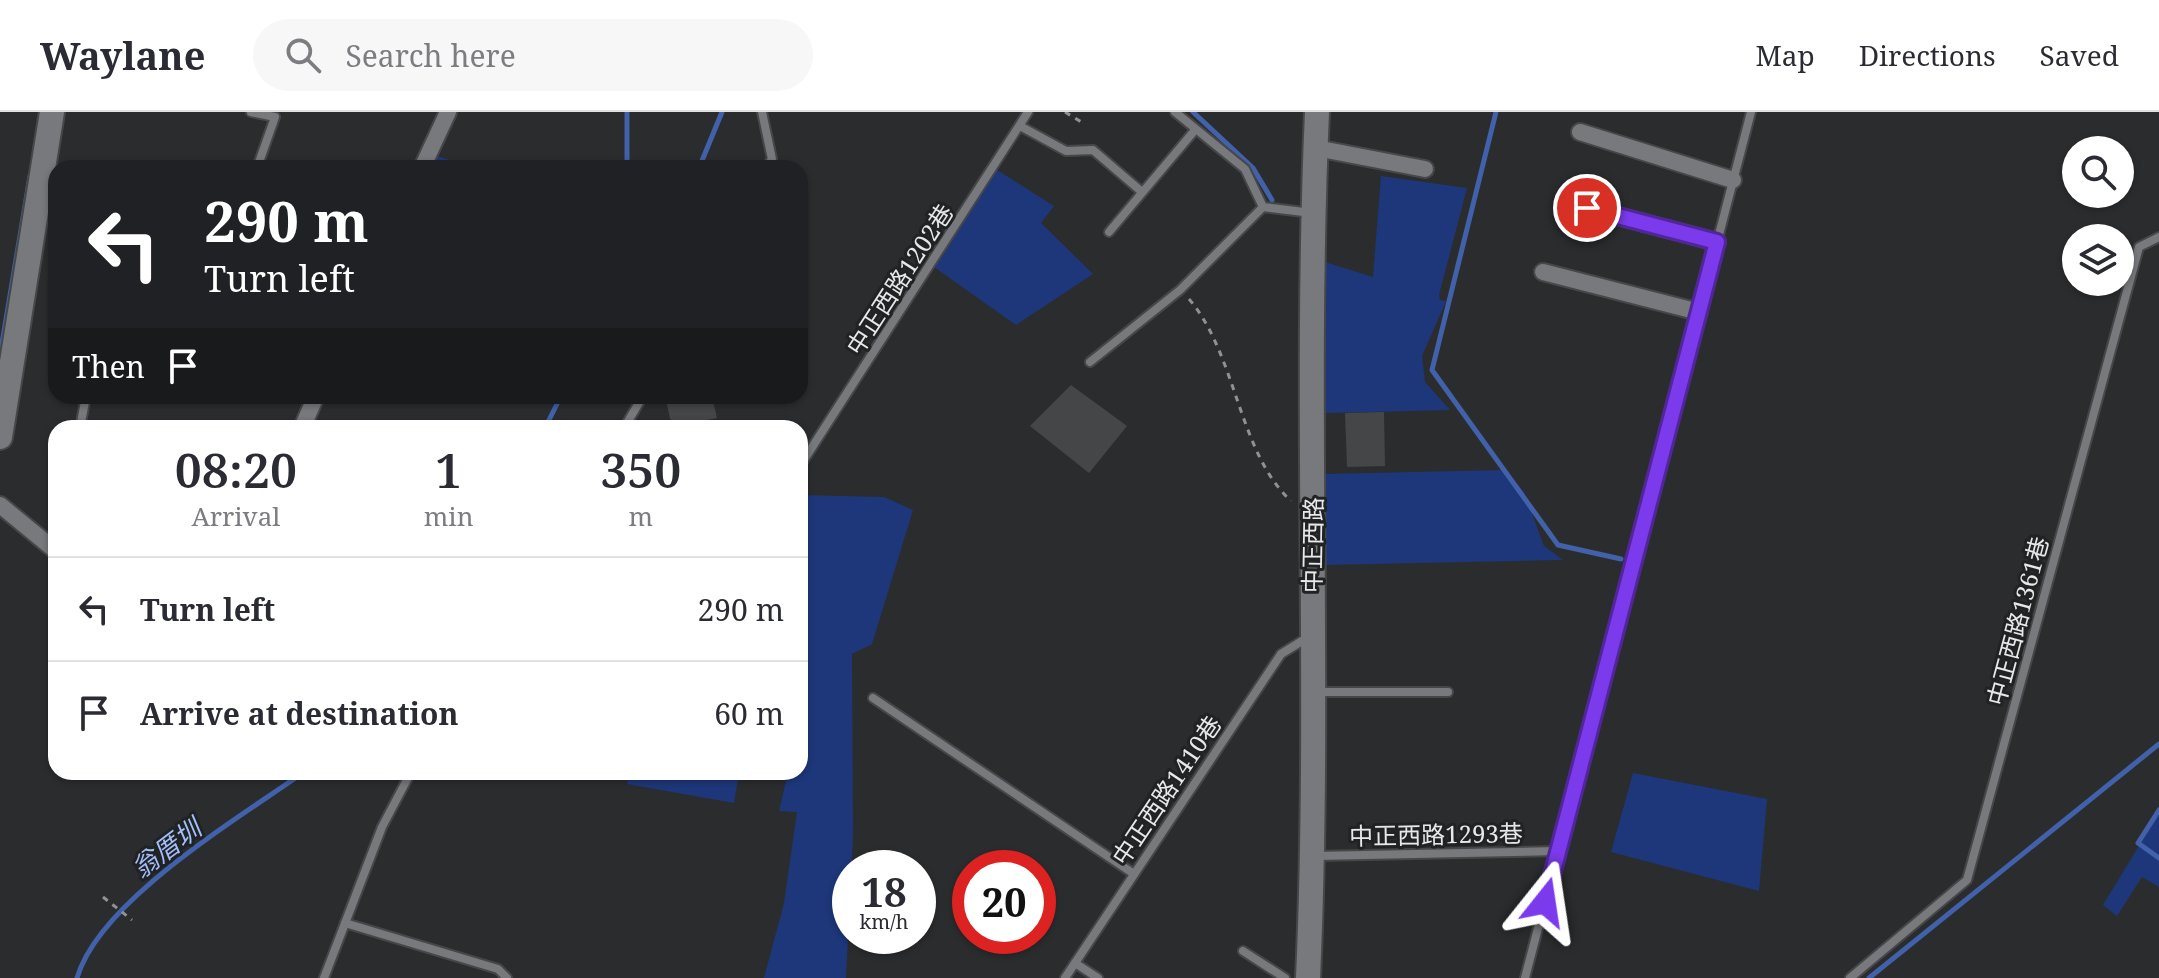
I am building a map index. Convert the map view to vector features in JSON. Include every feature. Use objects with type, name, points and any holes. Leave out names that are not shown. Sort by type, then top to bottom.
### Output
[{"type":"main road","points":[[0,437],[52,112]]},
{"type":"main road","name":"中正西路","points":[[1308,978],[1314,856],[1310,635],[1314,518],[1313,213],[1317,112]]},
{"type":"street","points":[[426,160],[448,112]]},
{"type":"street","points":[[1580,132],[1733,180]]},
{"type":"street","points":[[1316,148],[1425,169]]},
{"type":"street","points":[[1587,208],[1717,242]]},
{"type":"street","points":[[1543,272],[1699,312]]},
{"type":"street","points":[[0,505],[48,542]]},
{"type":"lane","points":[[251,112],[275,117],[260,160]]},
{"type":"lane","points":[[762,112],[771,160]]},
{"type":"lane","name":"中正西路1202巷","points":[[808,454],[1028,112]]},
{"type":"lane","points":[[1175,112],[1245,169],[1263,207]]},
{"type":"lane","points":[[1525,978],[1751,112]]},
{"type":"lane","points":[[1020,126],[1066,151],[1093,150],[1142,192]]},
{"type":"lane","points":[[1109,232],[1195,130]]},
{"type":"lane","points":[[1263,207],[1313,213]]},
{"type":"lane","points":[[1090,362],[1180,290],[1263,207]]},
{"type":"lane","name":"中正西路1361巷","points":[[1850,978],[1967,880],[2139,247],[2159,237]]},
{"type":"lane","name":"中正西路1410巷","points":[[1065,978],[1281,654],[1310,635]]},
{"type":"lane","points":[[1312,692],[1448,692]]},
{"type":"lane","points":[[873,698],[1134,874]]},
{"type":"lane","points":[[324,978],[382,827],[407,780]]},
{"type":"lane","name":"中正西路1293巷","points":[[1314,856],[1558,851]]},
{"type":"lane","points":[[345,923],[498,969],[507,978]]},
{"type":"lane","points":[[1243,951],[1285,978]]},
{"type":"lane","points":[[1075,963],[1098,978]]},
{"type":"path","points":[[1065,112],[1083,123]]},
{"type":"path","points":[[1180,290],[1196,308],[1212,340],[1272,480],[1289,499],[1314,518]]},
{"type":"path","points":[[103,897],[132,920]]},
{"type":"shaded area","points":[[434,155],[450,160],[431,160]]},
{"type":"shaded area","points":[[994,168],[1054,206],[1041,223],[1093,274],[1016,325],[934,267]]},
{"type":"shaded area","points":[[1381,176],[1467,188],[1439,295],[1440,300],[1446,301],[1422,356],[1425,382],[1450,410],[1325,413],[1325,262],[1373,277]]},
{"type":"shaded area","points":[[1504,470],[1524,492],[1544,546],[1563,560],[1325,565],[1325,474]]},
{"type":"shaded area","points":[[808,495],[884,497],[913,510],[872,644],[852,654],[852,850],[832,850],[832,954],[847,954],[846,978],[764,978],[784,903],[797,812],[779,811],[786,780],[808,780]]},
{"type":"shaded area","points":[[1633,773],[1767,799],[1759,891],[1611,852]]},
{"type":"shaded area","points":[[628,780],[738,780],[734,803],[627,784]]},
{"type":"shaded area","points":[[2159,813],[2159,887],[2142,877],[2117,916],[2103,905]]},
{"type":"building","points":[[1071,385],[1127,426],[1089,473],[1030,426]]},
{"type":"building","points":[[667,404],[714,404],[717,418],[707,420],[670,420]]},
{"type":"building","points":[[1384,412],[1385,466],[1347,467],[1345,413]]},
{"type":"waterway","name":"翁厝圳","points":[[627,112],[627,160]]},
{"type":"waterway","points":[[702,160],[722,112]]},
{"type":"waterway","points":[[1193,112],[1253,168],[1272,200]]},
{"type":"waterway","points":[[1496,112],[1432,370],[1558,545],[1621,559]]},
{"type":"waterway","points":[[0,355],[30,176]]},
{"type":"waterway","name":"翁厝圳","points":[[549,420],[557,404]]},
{"type":"waterway","points":[[1869,978],[2159,744]]},
{"type":"waterway","name":"翁厝圳","points":[[77,978],[90,949],[141,891],[209,837],[292,780]]},
{"type":"waterway","points":[[2159,810],[2138,843],[2159,858]]},
{"type":"route","points":[[1545,902],[1717,242],[1587,208]]}]
